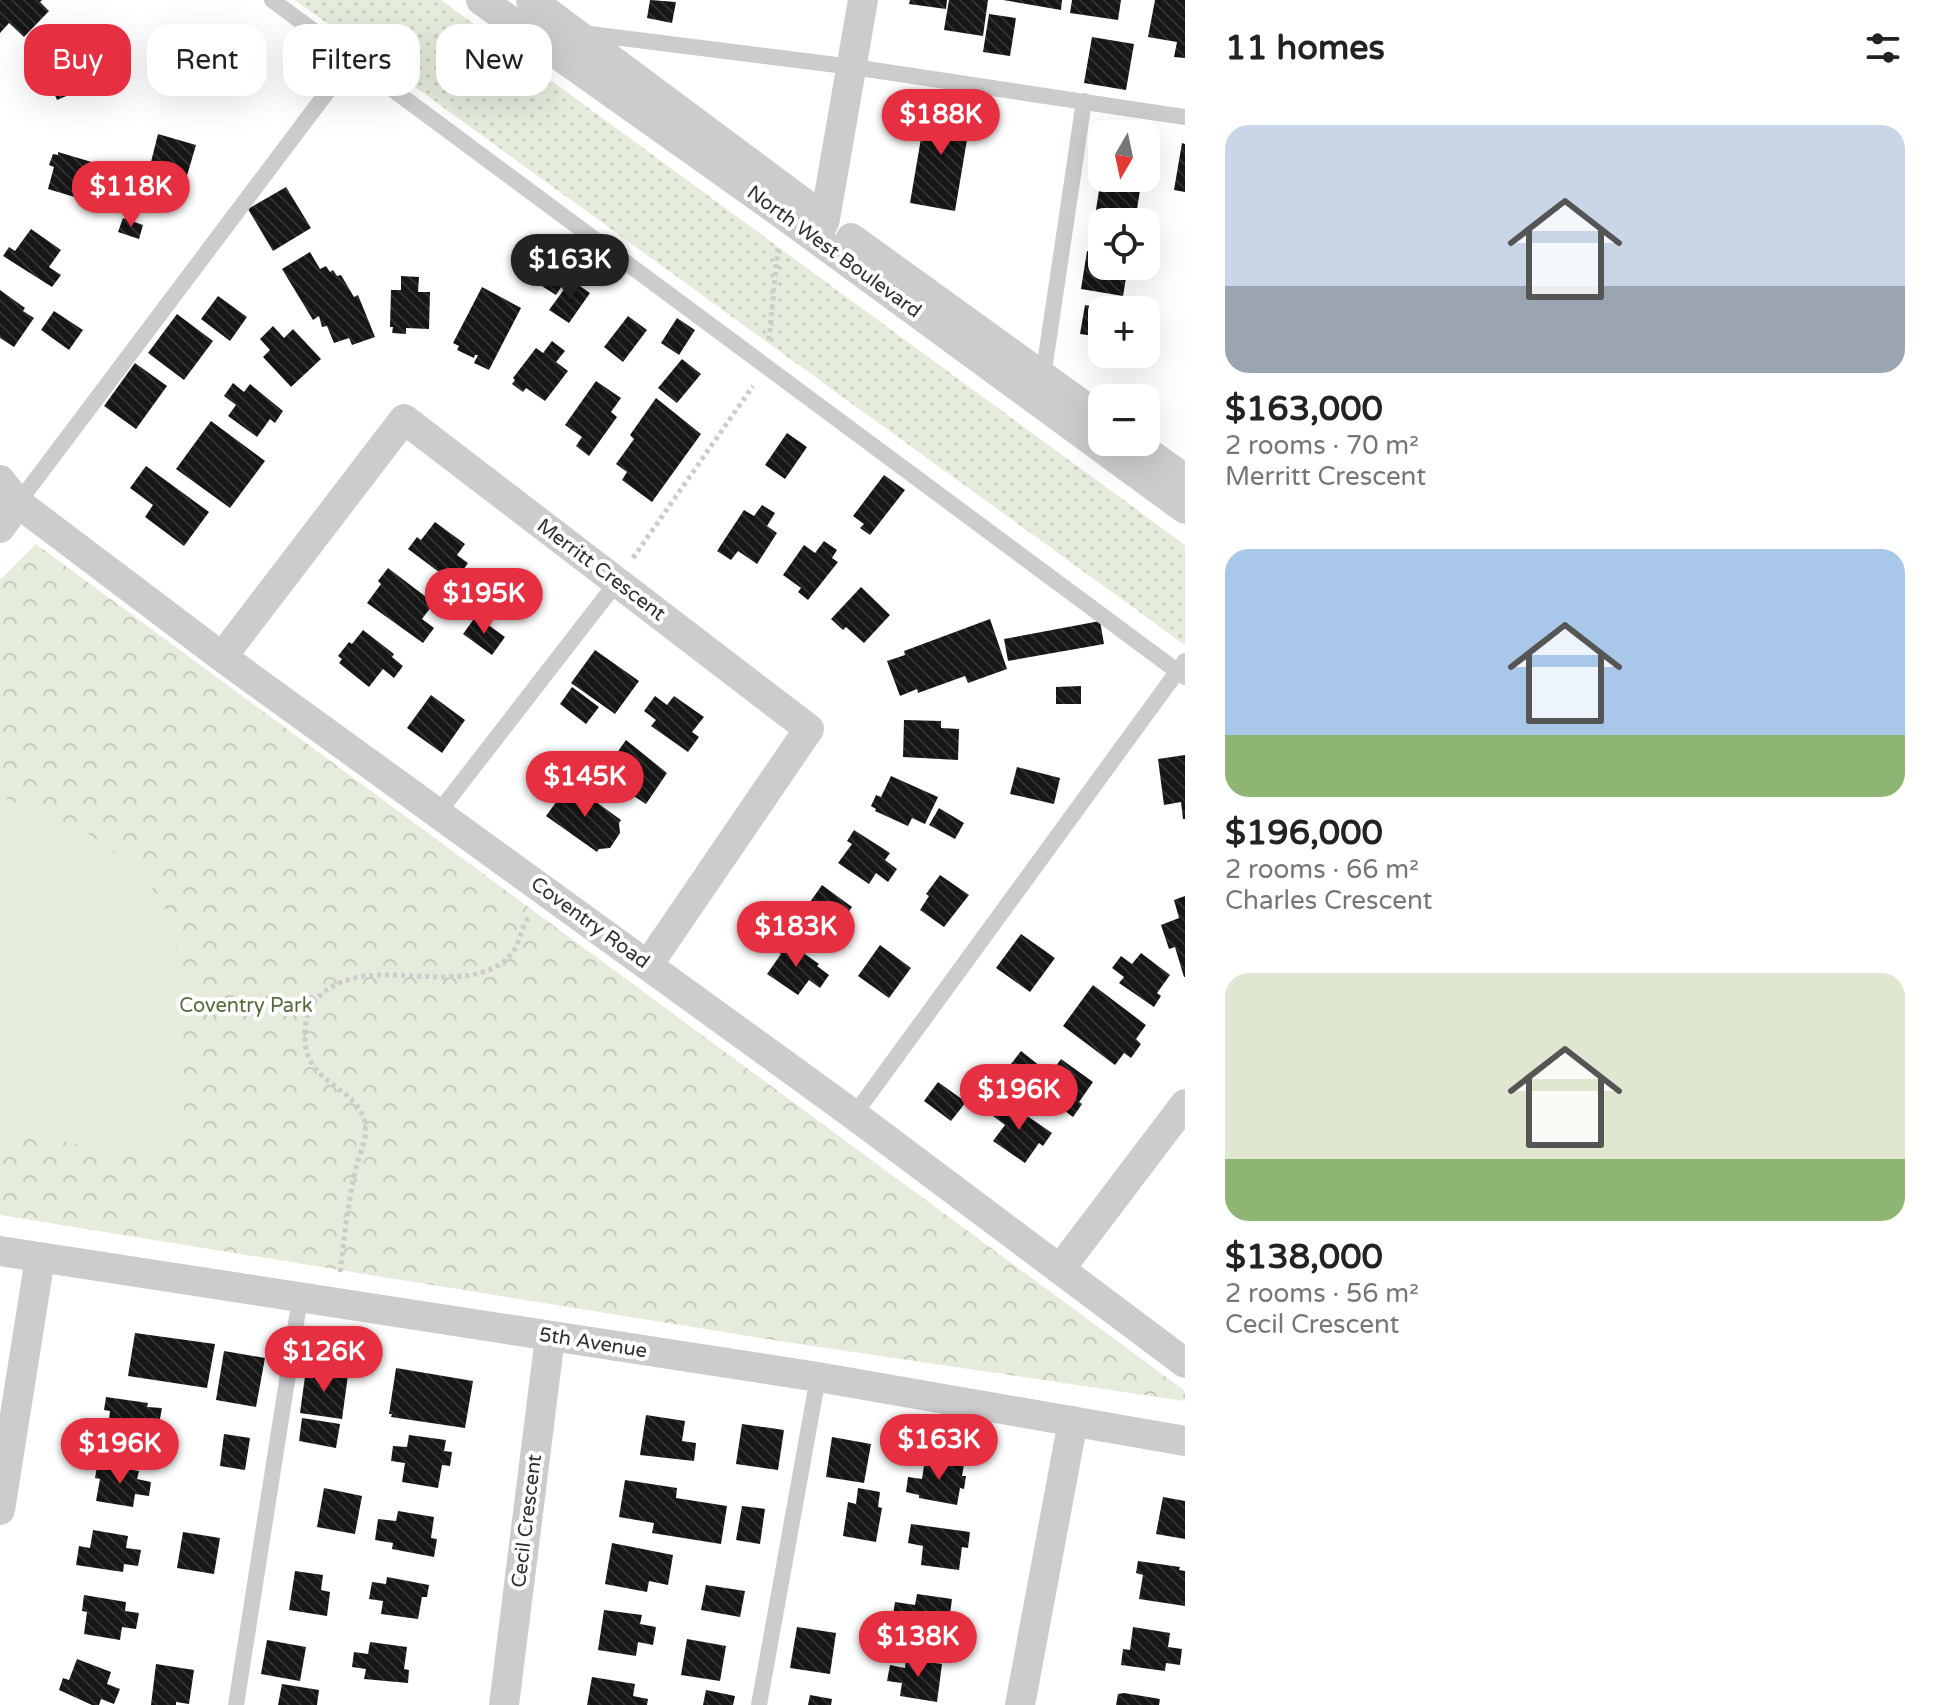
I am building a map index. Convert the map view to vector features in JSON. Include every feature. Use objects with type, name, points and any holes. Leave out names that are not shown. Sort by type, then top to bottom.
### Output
[{"type":"street","name":"North West Boulevard","points":[[481,0],[781,213],[821,229],[1088,409]]},
{"type":"street","name":"North West Boulevard","points":[[531,0],[821,229],[1185,509]]},
{"type":"street","points":[[821,229],[863,0]]},
{"type":"street","name":"Merritt Crescent","points":[[222,657],[404,419],[809,729],[648,965]]},
{"type":"street","points":[[1153,456],[1185,479]]},
{"type":"street","points":[[0,528],[9,491]]},
{"type":"street","name":"Coventry Road","points":[[9,491],[222,657],[854,1115],[1185,1363]]},
{"type":"street","points":[[1060,1269],[1185,1104]]},
{"type":"street","name":"5th Avenue","points":[[0,1251],[818,1377],[1185,1441]]},
{"type":"street","points":[[0,1510],[40,1258]]},
{"type":"street","name":"Cecil Crescent","points":[[504,1705],[550,1337]]},
{"type":"street","points":[[1020,1705],[1073,1421]]},
{"type":"lane","points":[[272,0],[305,24]]},
{"type":"lane","points":[[572,32],[853,67],[1185,117]]},
{"type":"lane","points":[[9,491],[323,96]]},
{"type":"lane","points":[[402,96],[766,367],[1182,670],[854,1115]]},
{"type":"lane","points":[[1043,377],[1084,101]]},
{"type":"lane","points":[[438,813],[617,582]]},
{"type":"lane","points":[[236,1705],[300,1298]]},
{"type":"lane","points":[[759,1705],[818,1377]]},
{"type":"path","points":[[617,582],[766,367],[781,213]]},
{"type":"path","points":[[344,1305],[340,1272],[366,1126],[353,1100],[322,1077],[310,1061],[304,1045],[305,1022],[310,1006],[325,990],[346,979],[369,975],[425,978],[479,972],[499,966],[513,952],[528,916],[560,902]]},
{"type":"green space","points":[[295,0],[441,0],[474,24],[436,24],[436,96],[552,96],[552,81],[1185,545],[1185,645],[420,91],[420,24],[328,24]]},
{"type":"green space","name":"Coventry Park","points":[[36,544],[1185,1391],[1185,1401],[779,1341],[0,1215],[0,580]]},
{"type":"green space","points":[[0,796],[86,832],[145,877],[169,915],[183,976],[184,1131],[170,1148],[152,1155],[0,1132]]},
{"type":"building","points":[[0,0],[42,0],[40,2],[49,11],[36,24],[24,24],[24,37],[9,23],[0,33]]},
{"type":"building","points":[[650,0],[676,2],[672,23],[647,18]]},
{"type":"building","points":[[910,0],[947,0],[946,9],[909,4]]},
{"type":"building","points":[[949,0],[988,0],[983,36],[944,30]]},
{"type":"building","points":[[1003,0],[1062,0],[1061,10]]},
{"type":"building","points":[[1072,0],[1121,0],[1118,20],[1070,13]]},
{"type":"building","points":[[1155,0],[1185,0],[1185,58],[1174,57],[1177,42],[1148,37]]},
{"type":"building","points":[[989,14],[1016,18],[1010,56],[983,52]]},
{"type":"building","points":[[1092,37],[1134,44],[1126,90],[1084,83]]},
{"type":"building","points":[[927,103],[972,110],[955,211],[910,203]]},
{"type":"building","points":[[158,134],[196,145],[181,196],[170,193],[168,201],[143,194]]},
{"type":"building","points":[[1182,143],[1185,144],[1185,192],[1174,190]]},
{"type":"building","points":[[58,152],[122,171],[111,208],[48,189],[54,167],[49,165],[53,154],[58,155]]},
{"type":"building","points":[[286,187],[311,228],[273,251],[248,209]]},
{"type":"building","points":[[1099,192],[1140,192],[1137,208],[1096,208]]},
{"type":"building","points":[[123,218],[143,225],[139,239],[118,232]]},
{"type":"building","points":[[31,229],[61,250],[49,267],[61,275],[52,287],[3,256],[9,247],[15,251]]},
{"type":"building","points":[[545,241],[577,262],[556,295],[523,274]]},
{"type":"building","points":[[1087,251],[1088,280],[1126,280],[1123,296],[1081,289]]},
{"type":"building","points":[[310,252],[320,269],[326,266],[330,272],[333,270],[337,276],[341,275],[354,297],[358,295],[375,337],[352,345],[349,338],[334,343],[327,326],[322,327],[319,316],[313,320],[282,269]]},
{"type":"building","points":[[401,276],[419,277],[418,292],[430,292],[429,329],[406,328],[406,334],[392,333],[391,290],[401,290]]},
{"type":"building","points":[[571,280],[590,293],[569,323],[549,310]]},
{"type":"building","points":[[482,287],[521,308],[489,370],[474,363],[478,355],[474,358],[457,350],[459,346],[453,343]]},
{"type":"building","points":[[0,290],[34,318],[14,347],[0,338]]},
{"type":"building","points":[[218,296],[247,317],[230,341],[201,319]]},
{"type":"building","points":[[1085,305],[1088,306],[1088,335],[1080,334]]},
{"type":"building","points":[[54,311],[83,330],[69,350],[41,330]]},
{"type":"building","points":[[177,314],[213,341],[184,380],[148,353]]},
{"type":"building","points":[[628,316],[647,330],[623,362],[604,347]]},
{"type":"building","points":[[677,318],[695,330],[679,355],[661,343]]},
{"type":"building","points":[[273,326],[284,338],[293,329],[321,359],[291,387],[263,357],[270,350],[260,339]]},
{"type":"building","points":[[552,341],[565,351],[556,362],[568,371],[545,401],[526,388],[523,392],[512,384],[513,378],[536,348],[543,353]]},
{"type":"building","points":[[682,359],[701,374],[677,403],[658,388]]},
{"type":"building","points":[[135,363],[167,386],[136,429],[104,406]]},
{"type":"building","points":[[596,381],[621,398],[611,412],[617,417],[589,456],[576,446],[582,437],[565,425]]},
{"type":"building","points":[[233,383],[244,392],[250,384],[283,411],[275,423],[270,419],[257,437],[228,416],[236,405],[224,396]]},
{"type":"building","points":[[656,398],[701,434],[652,502],[622,480],[627,472],[616,464],[634,439],[630,435]]},
{"type":"building","points":[[211,421],[265,461],[230,508],[176,469]]},
{"type":"building","points":[[787,433],[807,447],[785,479],[765,465]]},
{"type":"building","points":[[146,466],[209,512],[184,546],[145,517],[153,505],[130,488]]},
{"type":"building","points":[[884,475],[905,490],[870,535],[860,528],[864,524],[853,516]]},
{"type":"building","points":[[762,505],[775,513],[767,526],[777,533],[757,564],[738,551],[731,560],[717,551],[744,510],[754,516]]},
{"type":"building","points":[[435,522],[465,544],[457,555],[468,563],[459,576],[448,568],[443,575],[408,549],[417,537],[421,540]]},
{"type":"building","points":[[824,541],[837,550],[832,558],[838,562],[808,600],[798,592],[801,588],[783,575],[804,545],[815,553]]},
{"type":"building","points":[[388,568],[434,603],[422,619],[434,628],[423,643],[367,603]]},
{"type":"building","points":[[861,587],[890,615],[864,643],[831,619]]},
{"type":"building","points":[[476,616],[505,637],[492,655],[463,634]]},
{"type":"building","points":[[990,619],[1007,669],[968,683],[965,676],[918,693],[917,689],[900,696],[887,661],[905,655],[904,651]]},
{"type":"building","points":[[1100,621],[1104,644],[1008,661],[1004,639]]},
{"type":"building","points":[[363,630],[394,654],[392,657],[403,666],[394,678],[383,669],[369,687],[339,663],[342,659],[338,656]]},
{"type":"building","points":[[595,650],[639,681],[615,714],[571,683]]},
{"type":"building","points":[[1081,686],[1081,704],[1056,704],[1056,687]]},
{"type":"building","points":[[572,687],[599,707],[586,724],[560,704]]},
{"type":"building","points":[[431,695],[465,720],[442,753],[407,728]]},
{"type":"building","points":[[655,696],[667,705],[674,696],[704,717],[692,732],[699,737],[688,752],[651,726],[656,720],[644,711]]},
{"type":"building","points":[[904,720],[941,721],[941,728],[959,729],[958,760],[903,757]]},
{"type":"building","points":[[626,740],[667,773],[646,804],[601,775]]},
{"type":"building","points":[[1185,755],[1183,819],[1181,802],[1164,805],[1158,759]]},
{"type":"building","points":[[1017,767],[1060,778],[1054,804],[1010,794]]},
{"type":"building","points":[[891,776],[938,797],[925,824],[912,818],[908,826],[875,811],[871,806],[876,795],[881,797]]},
{"type":"building","points":[[570,783],[621,820],[620,833],[610,848],[597,852],[546,816]]},
{"type":"building","points":[[939,808],[964,823],[955,839],[929,825]]},
{"type":"building","points":[[854,830],[890,853],[885,860],[897,869],[888,882],[876,873],[869,884],[838,863],[852,844],[847,841]]},
{"type":"building","points":[[940,875],[969,895],[944,927],[920,910],[929,896],[926,894]]},
{"type":"building","points":[[822,885],[852,907],[840,924],[852,932],[843,945],[796,912],[804,902],[808,905]]},
{"type":"building","points":[[1185,896],[1184,977],[1175,947],[1169,949],[1161,925],[1179,918],[1174,900]]},
{"type":"building","points":[[1021,934],[1055,958],[1030,992],[996,968]]},
{"type":"building","points":[[785,940],[829,975],[820,988],[809,980],[798,995],[767,974],[781,954],[777,951]]},
{"type":"building","points":[[880,945],[911,968],[889,998],[858,976]]},
{"type":"building","points":[[1141,953],[1170,975],[1157,993],[1161,996],[1154,1007],[1119,983],[1124,977],[1112,968],[1121,956],[1132,964]]},
{"type":"building","points":[[1093,985],[1146,1025],[1136,1039],[1141,1044],[1131,1058],[1124,1053],[1115,1065],[1063,1026]]},
{"type":"building","points":[[1021,1051],[1050,1074],[1061,1059],[1093,1082],[1073,1117],[1031,1083],[1017,1082],[1004,1073]]},
{"type":"building","points":[[938,1082],[966,1102],[951,1121],[924,1101]]},
{"type":"building","points":[[1004,1100],[1052,1133],[1043,1146],[1039,1143],[1025,1163],[993,1141],[1005,1125],[993,1116]]},
{"type":"building","points":[[135,1333],[215,1344],[207,1388],[128,1376]]},
{"type":"building","points":[[224,1351],[265,1358],[256,1407],[216,1400]]},
{"type":"building","points":[[396,1368],[473,1381],[465,1428],[391,1417]]},
{"type":"building","points":[[306,1369],[348,1375],[342,1419],[300,1413]]},
{"type":"building","points":[[106,1397],[162,1408],[159,1424],[145,1422],[143,1441],[107,1436],[110,1411],[104,1410]]},
{"type":"building","points":[[646,1415],[685,1421],[682,1441],[696,1443],[694,1461],[640,1455]]},
{"type":"building","points":[[302,1418],[340,1424],[336,1448],[299,1441]]},
{"type":"building","points":[[742,1424],[784,1430],[778,1470],[736,1464]]},
{"type":"building","points":[[224,1434],[250,1438],[245,1470],[220,1466]]},
{"type":"building","points":[[409,1435],[446,1440],[444,1451],[452,1452],[450,1466],[442,1465],[438,1488],[402,1482],[405,1463],[391,1461],[393,1446],[407,1447]]},
{"type":"building","points":[[832,1437],[871,1444],[864,1483],[826,1477]]},
{"type":"building","points":[[925,1459],[964,1464],[964,1489],[960,1488],[957,1505],[919,1498],[919,1495],[906,1492],[908,1477],[922,1479]]},
{"type":"building","points":[[97,1466],[139,1471],[137,1479],[151,1482],[149,1496],[135,1494],[133,1507],[96,1501],[100,1479],[95,1478]]},
{"type":"building","points":[[625,1480],[677,1488],[676,1498],[727,1506],[721,1544],[652,1533],[654,1523],[619,1517]]},
{"type":"building","points":[[324,1488],[362,1496],[355,1534],[317,1527]]},
{"type":"building","points":[[858,1488],[880,1492],[878,1507],[882,1508],[876,1542],[843,1536],[848,1502],[856,1504]]},
{"type":"building","points":[[1163,1497],[1185,1501],[1185,1539],[1156,1534]]},
{"type":"building","points":[[742,1506],[765,1509],[760,1544],[736,1540]]},
{"type":"building","points":[[398,1511],[434,1517],[431,1538],[437,1539],[434,1557],[392,1549],[393,1543],[375,1540],[378,1519],[396,1521]]},
{"type":"building","points":[[911,1524],[970,1532],[968,1548],[962,1547],[959,1570],[921,1565],[923,1546],[908,1543]]},
{"type":"building","points":[[93,1530],[128,1536],[126,1548],[141,1550],[138,1566],[124,1564],[123,1572],[76,1565],[79,1546],[90,1548]]},
{"type":"building","points":[[183,1532],[220,1538],[214,1574],[177,1568]]},
{"type":"building","points":[[612,1543],[673,1555],[668,1585],[649,1581],[647,1592],[605,1584]]},
{"type":"building","points":[[1138,1561],[1180,1567],[1179,1570],[1185,1571],[1185,1606],[1139,1599],[1143,1575],[1136,1573]]},
{"type":"building","points":[[295,1571],[323,1575],[321,1590],[330,1592],[327,1616],[289,1610]]},
{"type":"building","points":[[387,1577],[429,1585],[427,1597],[422,1597],[418,1619],[381,1614],[383,1601],[369,1599],[372,1582],[386,1584]]},
{"type":"building","points":[[706,1585],[745,1591],[740,1617],[701,1610]]},
{"type":"building","points":[[917,1594],[952,1599],[947,1636],[910,1631],[911,1624],[892,1621],[895,1602],[915,1605]]},
{"type":"building","points":[[84,1595],[126,1602],[125,1611],[139,1613],[136,1629],[122,1627],[120,1640],[84,1634],[87,1612],[82,1611]]},
{"type":"building","points":[[604,1610],[642,1615],[640,1624],[656,1627],[653,1645],[638,1642],[636,1656],[598,1650]]},
{"type":"building","points":[[797,1627],[836,1633],[830,1674],[790,1668]]},
{"type":"building","points":[[1133,1627],[1170,1633],[1168,1647],[1182,1649],[1180,1665],[1166,1663],[1165,1671],[1121,1665],[1123,1649],[1130,1650]]},
{"type":"building","points":[[687,1639],[726,1646],[720,1681],[681,1675]]},
{"type":"building","points":[[267,1640],[306,1647],[300,1681],[261,1674]]},
{"type":"building","points":[[370,1642],[407,1647],[404,1669],[409,1670],[408,1683],[364,1679],[366,1669],[352,1667],[354,1652],[368,1654]]},
{"type":"building","points":[[77,1659],[111,1672],[107,1684],[120,1689],[114,1704],[101,1699],[99,1705],[92,1705],[59,1690],[63,1678],[69,1680]]},
{"type":"building","points":[[906,1659],[942,1664],[937,1702],[900,1696],[902,1683],[887,1681],[890,1665],[905,1668]]},
{"type":"building","points":[[156,1664],[194,1670],[189,1704],[151,1705]]},
{"type":"building","points":[[592,1677],[635,1684],[633,1696],[648,1699],[647,1705],[587,1705]]},
{"type":"building","points":[[282,1684],[319,1690],[317,1705],[278,1705]]},
{"type":"building","points":[[706,1690],[735,1696],[733,1705],[703,1705]]},
{"type":"building","points":[[1118,1694],[1160,1699],[1159,1705],[1116,1705]]},
{"type":"building","points":[[810,1695],[832,1699],[831,1705],[808,1705]]}]
